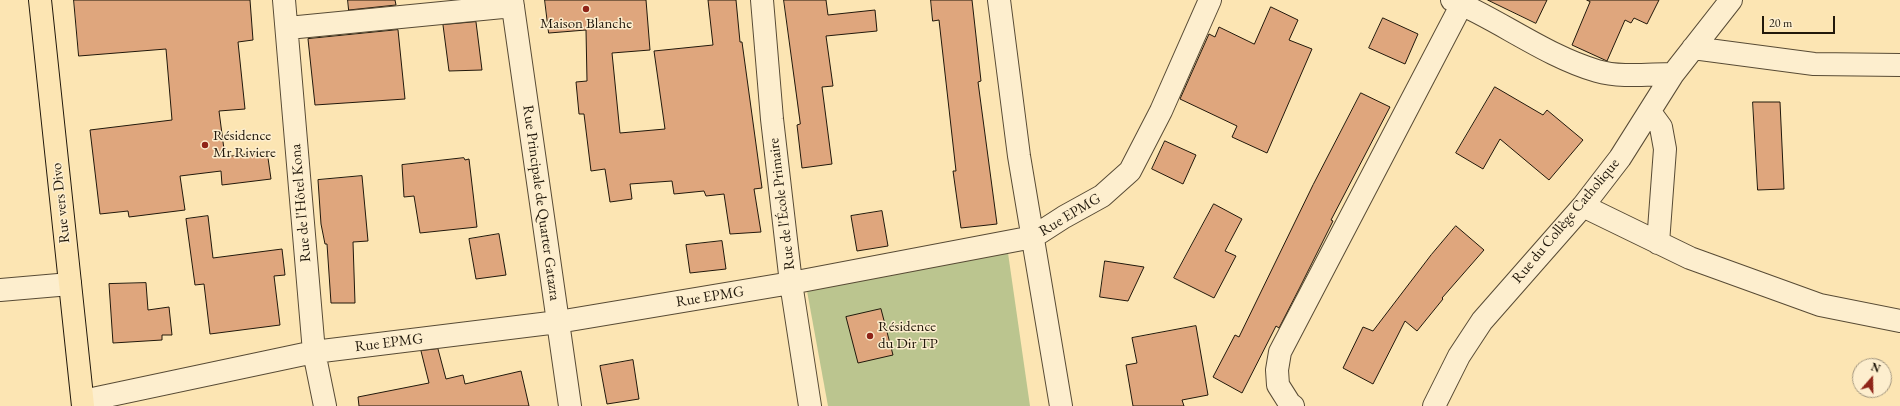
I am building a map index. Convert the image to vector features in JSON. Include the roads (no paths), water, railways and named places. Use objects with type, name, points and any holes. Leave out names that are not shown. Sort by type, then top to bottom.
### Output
[{"type":"main road","name":"Rue vers Divo","points":[[40,0],[83,403]]},
{"type":"street","name":"Rue de l'Hôtel Kona","points":[[284,0],[288,28],[288,56],[314,352],[325,406]]},
{"type":"street","name":"Rue de l'École Primaire","points":[[762,0],[772,119],[791,283],[810,406]]},
{"type":"street","points":[[999,0],[1019,156],[1061,406]]},
{"type":"street","name":"Rue EPMG","points":[[83,403],[314,352],[558,322],[791,283],[1033,237],[1064,217],[1102,196],[1130,171],[1161,111],[1210,0]]},
{"type":"street","name":"Rue du Collège Catholique","points":[[1434,406],[1459,356],[1482,321],[1583,206],[1620,158],[1673,74],[1731,0]]},
{"type":"street","points":[[1293,406],[1290,404],[1278,385],[1277,370],[1280,352],[1459,1],[1548,50],[1598,71],[1622,74],[1673,74]]},
{"type":"street","points":[[288,28],[513,3]]},
{"type":"street","name":"Rue Principale de Quarter Gatazra","points":[[513,3],[570,406]]},
{"type":"street","points":[[1694,48],[1814,64],[1900,65]]},
{"type":"street","points":[[1650,112],[1662,127],[1665,149],[1658,243]]},
{"type":"street","points":[[1583,206],[1690,258],[1820,305],[1900,321]]},
{"type":"street","points":[[0,290],[70,284]]},
{"type":"place","name":"Maison Blanche","points":[[586,9]]},
{"type":"place","name":"Résidence Mr Riviere","points":[[205,145]]},
{"type":"place","name":"Résidence du Dir TP","points":[[870,336]]}]
